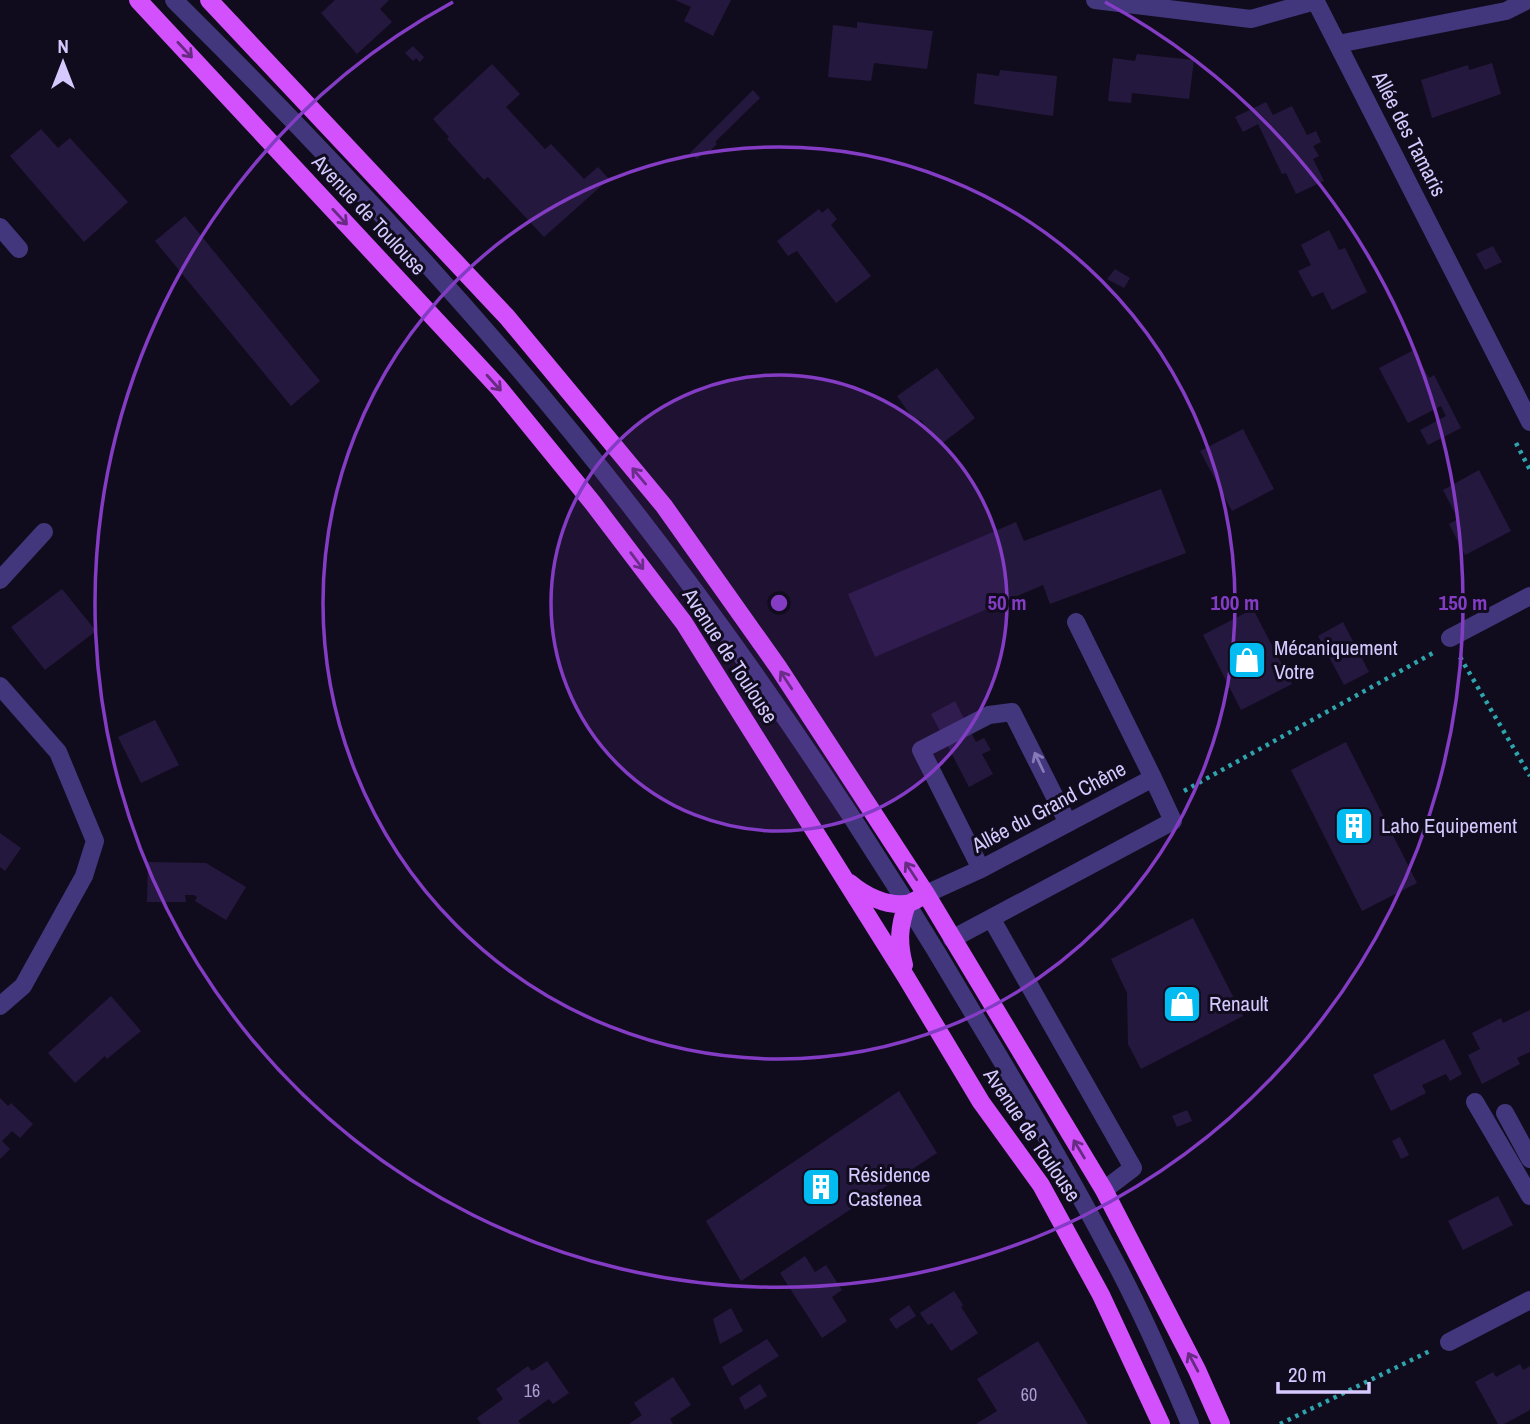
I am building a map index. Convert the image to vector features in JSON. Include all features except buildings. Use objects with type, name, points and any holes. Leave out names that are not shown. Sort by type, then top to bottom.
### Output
[{"type":"main road","name":"Avenue de Toulouse","points":[[138,0],[499,388],[592,502],[684,623],[906,977],[981,1102],[1053,1205],[1101,1295],[1161,1424]]},
{"type":"main road","name":"Avenue de Toulouse","points":[[209,0],[507,317],[664,506],[778,667],[926,894],[1104,1190],[1198,1370],[1221,1424]]},
{"type":"main road","points":[[843,877],[860,891],[881,901],[907,904],[926,894]]},
{"type":"main road","points":[[906,977],[898,943],[899,925],[907,904]]},
{"type":"street","points":[[174,0],[269,95],[506,354],[648,530],[792,727],[940,956],[1096,1225],[1133,1297],[1191,1424]]},
{"type":"street","points":[[1095,0],[1251,19],[1315,0]]},
{"type":"street","name":"Allée des Tamaris","points":[[1315,0],[1530,422]]},
{"type":"street","points":[[1338,44],[1506,10],[1528,0]]},
{"type":"street","points":[[0,227],[19,248]]},
{"type":"street","points":[[0,580],[44,532]]},
{"type":"street","points":[[1450,638],[1530,596]]},
{"type":"street","points":[[1076,622],[1153,778]]},
{"type":"street","points":[[0,686],[58,752],[95,841],[84,876],[23,986],[0,1006]]},
{"type":"street","points":[[981,869],[921,750],[989,715],[1013,712],[1068,823]]},
{"type":"street","name":"Allée du Grand Chêne","points":[[926,894],[981,869],[1153,778],[1164,801]]},
{"type":"street","points":[[952,939],[1173,821],[1164,801]]},
{"type":"street","points":[[991,918],[1133,1168],[1104,1190]]},
{"type":"street","points":[[1475,1102],[1530,1196]]},
{"type":"street","points":[[1505,1113],[1530,1159]]},
{"type":"street","points":[[1449,1342],[1530,1300]]},
{"type":"path","points":[[1164,801],[1428,657],[1450,638],[1530,776]]},
{"type":"path","points":[[1280,1424],[1449,1342]]},
{"type":"place","name":"Mécaniquement Votre","points":[[1247,660]]},
{"type":"place","name":"Laho Equipement","points":[[1354,826]]},
{"type":"place","name":"Renault","points":[[1182,1004]]},
{"type":"place","name":"Résidence Castenea","points":[[821,1187]]}]
